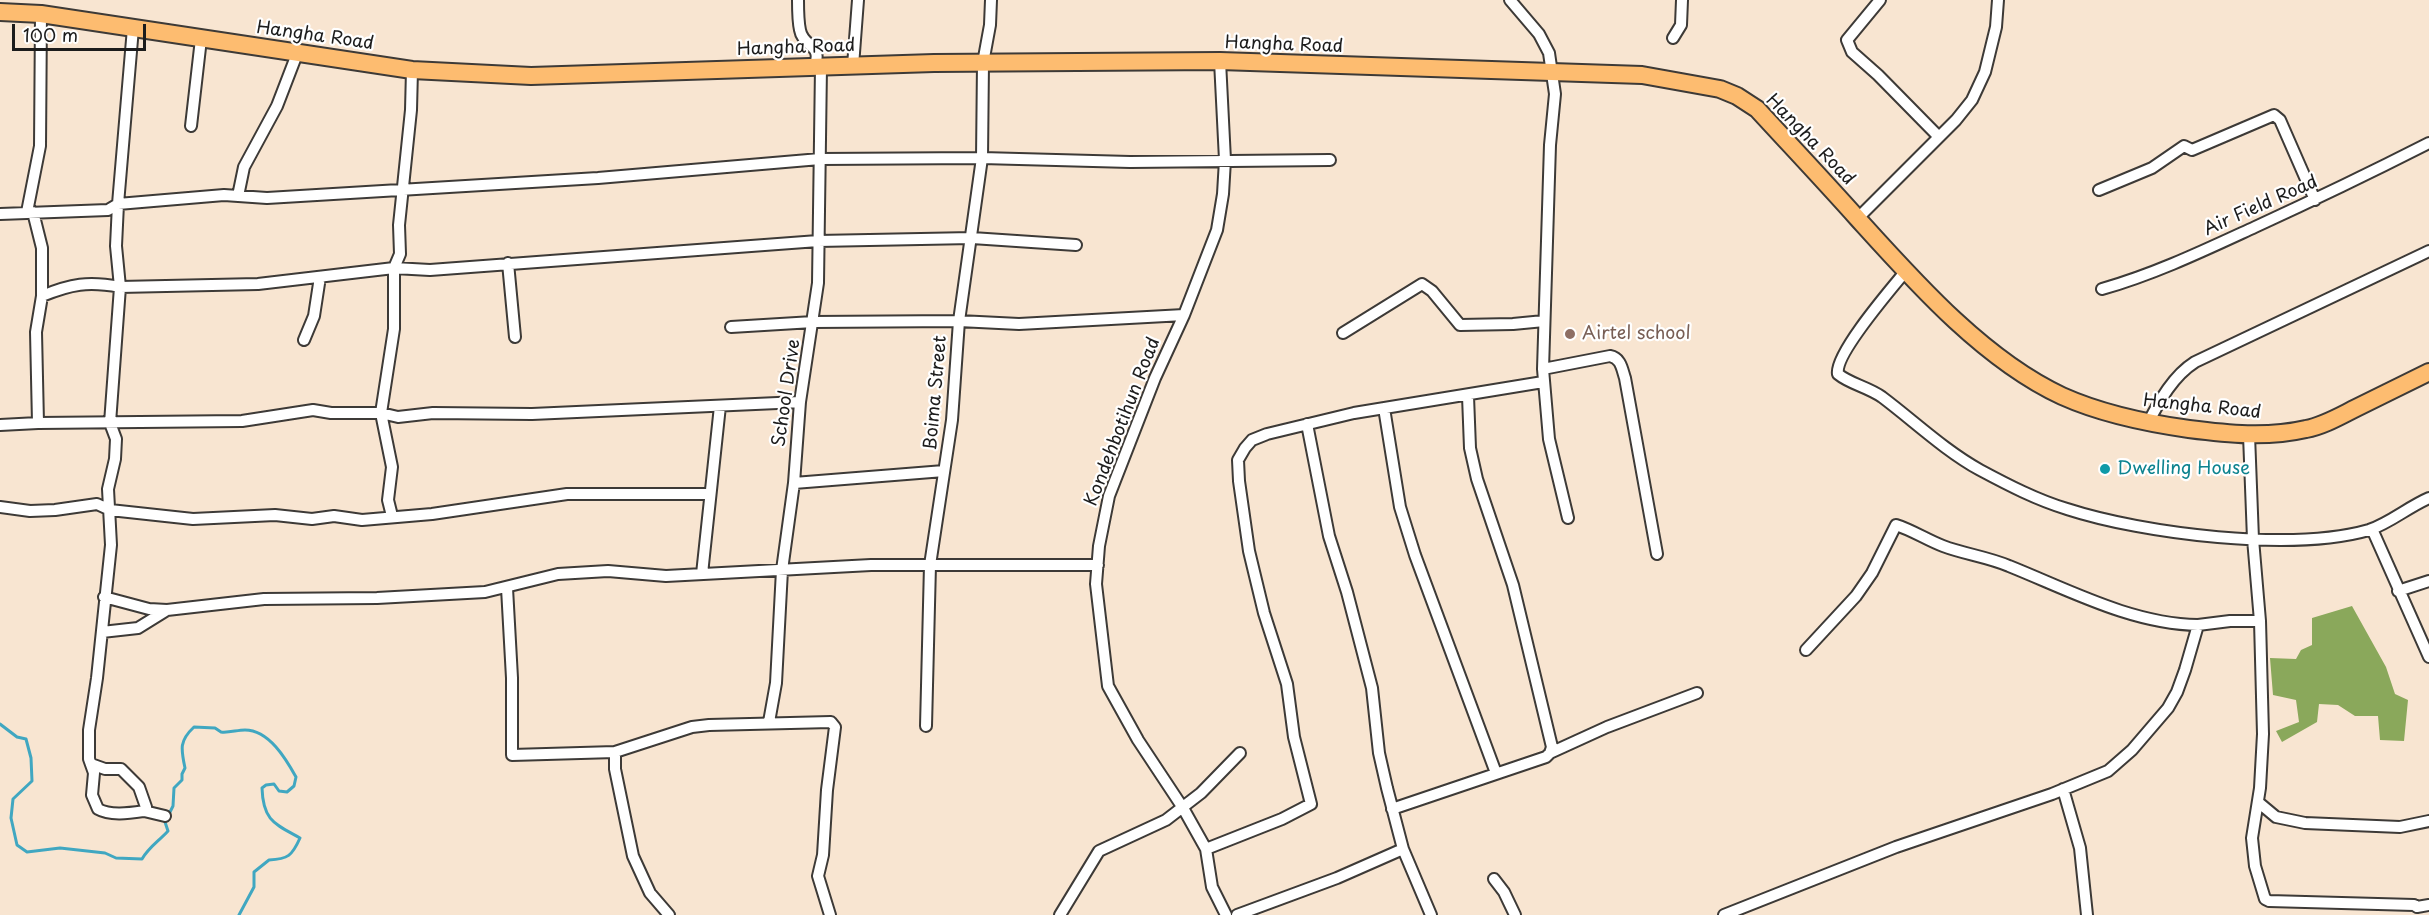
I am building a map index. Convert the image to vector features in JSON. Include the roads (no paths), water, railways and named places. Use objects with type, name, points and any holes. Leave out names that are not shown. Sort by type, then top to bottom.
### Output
[{"type":"highway","name":"Hangha Road","points":[[0,12],[41,14],[412,70],[531,76],[983,63],[1220,61],[1642,75],[1720,88],[1757,109],[1905,272],[1946,312],[2028,377],[2061,395],[2092,408],[2148,423],[2249,435],[2308,429],[2429,372]]},
{"type":"street","name":"School Drive","points":[[769,722],[776,683],[782,570],[794,483],[800,402],[818,283],[820,159],[818,58],[817,52],[800,31],[798,0]]},
{"type":"street","points":[[853,66],[858,0]]},
{"type":"street","name":"Boima Street","points":[[926,726],[930,565],[952,420],[959,321],[982,158],[983,63],[990,25],[991,0]]},
{"type":"street","points":[[1510,0],[1539,34],[1549,53],[1555,94],[1550,145],[1542,369],[1549,439],[1568,518]]},
{"type":"street","points":[[1673,38],[1681,25],[1682,0]]},
{"type":"street","points":[[1880,0],[1847,40],[1852,52],[1939,137]]},
{"type":"street","points":[[1858,218],[1956,120],[1980,86],[1996,27],[1998,0]]},
{"type":"street","points":[[38,423],[36,332],[42,296],[42,248],[30,212],[40,146],[41,14]]},
{"type":"street","points":[[133,28],[116,246],[120,288],[110,423],[116,439],[115,459],[108,489],[111,545],[89,730],[91,764],[94,773],[92,795],[98,809],[104,812],[144,811],[165,816]]},
{"type":"street","points":[[191,126],[201,39]]},
{"type":"street","points":[[238,196],[244,167],[277,106],[297,54]]},
{"type":"street","name":"Kondehbotihun Road","points":[[1220,61],[1225,160],[1223,194],[1216,230],[1184,315],[1155,378],[1109,496],[1102,524],[1097,601],[1108,686],[1138,740],[1183,808],[1206,849],[1212,887],[1226,915]]},
{"type":"street","points":[[392,516],[388,500],[392,467],[381,413],[394,329],[394,268],[400,254],[401,189],[411,110],[412,70]]},
{"type":"street","points":[[2099,190],[2152,168],[2184,146],[2192,150],[2274,115],[2280,120],[2315,200]]},
{"type":"street","name":"Air Field Road","points":[[2102,289],[2190,256],[2315,200],[2429,143]]},
{"type":"street","points":[[0,214],[108,210],[118,204],[224,195],[267,198],[598,178],[820,159],[982,158],[1130,162],[1330,159]]},
{"type":"street","points":[[42,296],[70,285],[106,285],[120,288],[258,284],[394,268],[430,270],[818,241],[972,238],[1076,245]]},
{"type":"street","points":[[2148,423],[2183,369],[2429,251]]},
{"type":"street","points":[[508,263],[515,337]]},
{"type":"street","points":[[1905,272],[1874,310],[1838,363],[1838,374],[1878,395],[1926,433],[1979,469],[2057,506],[2149,528],[2253,539],[2325,537],[2372,529],[2429,498]]},
{"type":"street","points":[[304,340],[314,316],[320,277]]},
{"type":"street","points":[[1343,333],[1422,284],[1432,291],[1460,325],[1505,325],[1544,321]]},
{"type":"street","points":[[731,327],[813,322],[959,321],[1019,324],[1184,315]]},
{"type":"street","points":[[1542,369],[1610,356],[1620,362],[1658,554]]},
{"type":"street","points":[[1206,849],[1282,819],[1311,804],[1294,737],[1287,684],[1264,613],[1242,516],[1238,460],[1245,448],[1252,440],[1307,424],[1384,408],[1543,382]]},
{"type":"street","points":[[1468,396],[1470,448],[1513,585],[1552,747],[1550,753]]},
{"type":"street","points":[[0,425],[242,421],[314,410],[331,413],[381,413],[398,417],[433,413],[532,414],[800,402]]},
{"type":"street","points":[[702,574],[720,406]]},
{"type":"street","points":[[1384,408],[1400,507],[1496,773]]},
{"type":"street","points":[[1307,424],[1329,536],[1347,592],[1372,688],[1379,753],[1392,809],[1403,849],[1431,915]]},
{"type":"street","points":[[2249,435],[2253,539],[2260,621],[2263,734],[2258,802],[2253,823],[2253,849],[2265,899],[2269,901],[2414,905],[2417,907],[2429,905]]},
{"type":"street","points":[[794,483],[944,471]]},
{"type":"street","points":[[0,507],[30,511],[97,504],[110,510],[202,519],[275,515],[312,519],[334,516],[362,520],[432,514],[567,494],[710,494]]},
{"type":"street","points":[[1806,650],[1856,596],[1872,573],[1896,525],[1945,547],[2008,565],[2064,590],[2159,620],[2198,625],[2230,621],[2260,621]]},
{"type":"street","points":[[2372,529],[2429,657]]},
{"type":"street","points":[[104,597],[149,609],[167,610],[264,599],[443,595],[507,588],[558,574],[608,571],[666,576],[871,565],[1098,565]]},
{"type":"street","points":[[2398,591],[2429,581]]},
{"type":"street","points":[[507,588],[512,678],[510,728],[512,755],[615,752],[692,727],[769,722],[831,722],[835,727],[827,790],[823,855],[818,876],[830,915]]},
{"type":"street","points":[[102,633],[138,628],[167,610]]},
{"type":"street","points":[[1729,914],[1896,847],[2095,777],[2118,764],[2157,721],[2177,692],[2198,625]]},
{"type":"street","points":[[1392,809],[1546,757],[1550,753],[1607,727],[1697,693]]},
{"type":"street","points":[[615,752],[615,769],[633,856],[650,893],[669,915]]},
{"type":"street","points":[[1060,915],[1099,851],[1141,833],[1183,808],[1219,776],[1240,753]]},
{"type":"street","points":[[91,764],[105,770],[121,769],[142,792],[146,807],[144,811]]},
{"type":"street","points":[[2063,789],[2080,848],[2087,915]]},
{"type":"street","points":[[2258,802],[2276,817],[2305,823],[2400,827],[2429,821]]},
{"type":"street","points":[[1238,915],[1327,882],[1403,849]]},
{"type":"street","points":[[1494,879],[1504,892],[1515,915]]},
{"type":"waterway","points":[[0,724],[17,737],[26,739],[31,758],[32,781],[13,799],[11,818],[17,845],[27,852],[60,848],[105,853],[116,858],[142,859],[168,831],[165,822],[173,806],[174,788],[182,780],[185,768],[182,746],[194,727],[215,728],[221,732],[254,731],[269,740],[282,754],[296,777],[294,786],[287,792],[279,791],[274,784],[262,788],[265,808],[277,825],[300,838],[289,855],[281,859],[269,860],[254,872],[254,887],[239,915]]},
{"type":"place","name":"Airtel school","points":[[1570,334]]},
{"type":"place","name":"Dwelling House","points":[[2105,469]]}]
